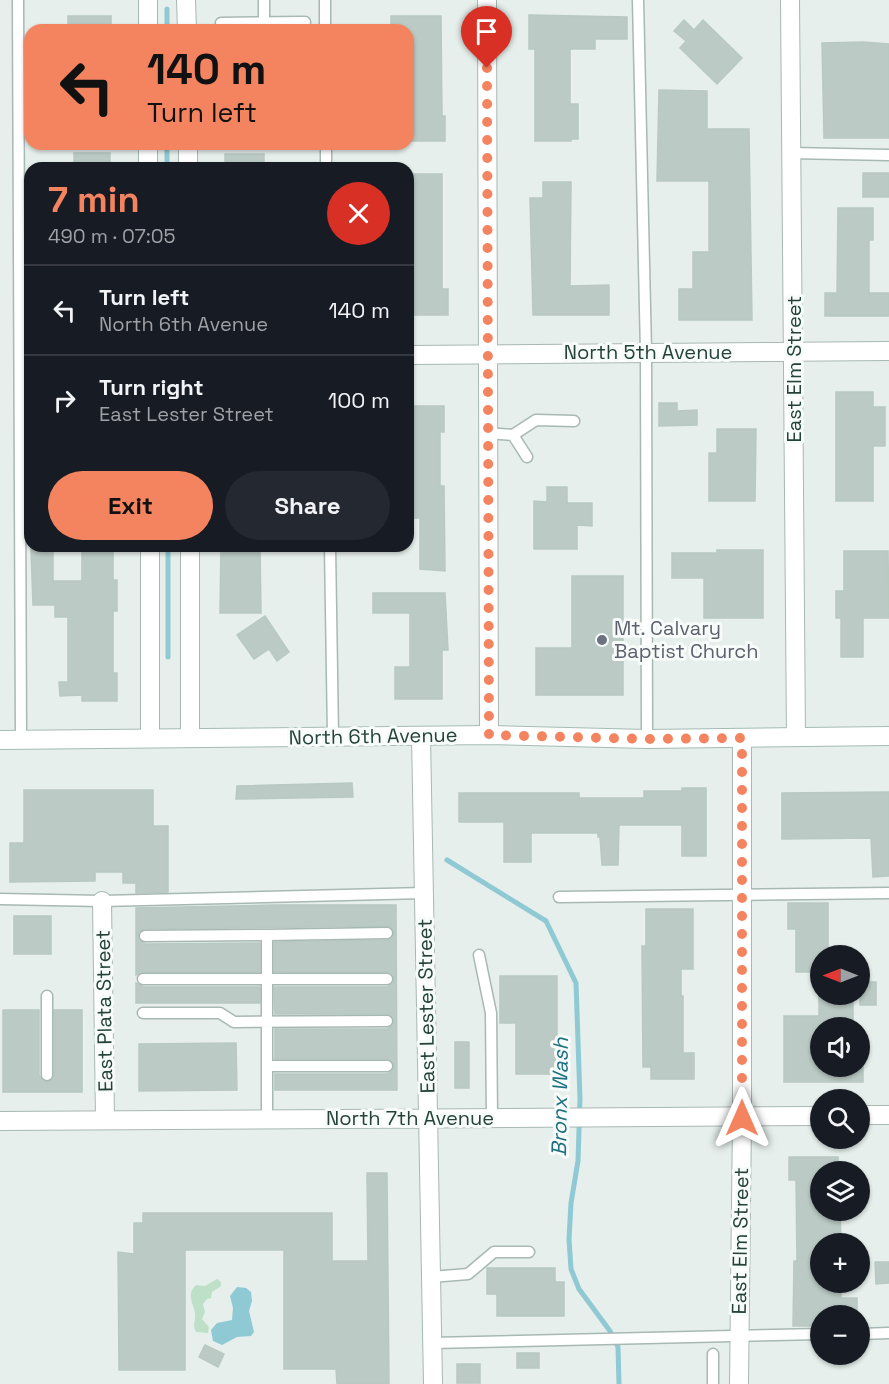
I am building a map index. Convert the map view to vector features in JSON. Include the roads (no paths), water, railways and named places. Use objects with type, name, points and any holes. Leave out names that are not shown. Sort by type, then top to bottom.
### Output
[{"type":"street","points":[[148,0],[148,24]]},
{"type":"street","points":[[186,0],[187,24]]},
{"type":"street","points":[[487,0],[489,735]]},
{"type":"street","name":"East Elm Street","points":[[790,0],[796,737]]},
{"type":"street","name":"North 5th Avenue","points":[[414,355],[889,351]]},
{"type":"street","points":[[150,552],[150,738]]},
{"type":"street","points":[[190,552],[190,738]]},
{"type":"street","name":"North 6th Avenue","points":[[0,740],[489,735],[647,739],[889,736]]},
{"type":"street","name":"East Lester Street","points":[[421,736],[432,1384]]},
{"type":"street","name":"East Elm Street","points":[[739,1384],[742,738]]},
{"type":"street","name":"East Plata Street","points":[[102,901],[105,1120]]},
{"type":"street","points":[[870,1115],[889,1114]]},
{"type":"street","name":"North 7th Avenue","points":[[0,1121],[810,1116]]},
{"type":"lane","points":[[18,0],[21,740]]},
{"type":"lane","points":[[264,0],[264,22]]},
{"type":"lane","points":[[325,0],[325,24]]},
{"type":"lane","points":[[638,0],[646,352],[647,739]]},
{"type":"lane","points":[[221,23],[305,22]]},
{"type":"lane","points":[[792,153],[889,155]]},
{"type":"lane","points":[[487,434],[513,435],[536,420],[574,421]]},
{"type":"lane","points":[[513,435],[527,456]]},
{"type":"lane","points":[[330,552],[333,736]]},
{"type":"lane","points":[[0,898],[102,901],[424,893]]},
{"type":"lane","points":[[559,897],[889,893]]},
{"type":"lane","points":[[145,936],[387,933]]},
{"type":"lane","points":[[267,935],[267,1119]]},
{"type":"lane","points":[[479,955],[491,1013],[492,1118]]},
{"type":"lane","points":[[143,979],[387,979]]},
{"type":"lane","points":[[47,996],[47,1075]]},
{"type":"lane","points":[[143,1013],[220,1013],[234,1022],[387,1021]]},
{"type":"lane","points":[[267,1066],[387,1066]]},
{"type":"lane","points":[[431,1277],[468,1274],[494,1252],[529,1252]]},
{"type":"lane","points":[[870,1334],[889,1333]]},
{"type":"lane","points":[[432,1343],[810,1334]]},
{"type":"lane","points":[[713,1354],[713,1384]]},
{"type":"water","points":[[237,1287],[246,1288],[251,1292],[252,1301],[249,1311],[254,1332],[251,1336],[237,1337],[222,1345],[213,1341],[211,1330],[217,1323],[232,1320],[233,1308],[230,1296]]},
{"type":"waterway","name":"Bronx Wash","points":[[167,9],[167,24]]},
{"type":"waterway","name":"Bronx Wash","points":[[167,150],[167,162]]},
{"type":"waterway","name":"Bronx Wash","points":[[168,552],[168,657]]},
{"type":"waterway","name":"Bronx Wash","points":[[447,860],[546,921],[576,983],[580,1099],[578,1161],[571,1203],[569,1239],[571,1269],[579,1289],[610,1331],[618,1347],[619,1384]]},
{"type":"place","name":"Mt. Calvary Baptist Church","points":[[602,640]]}]
